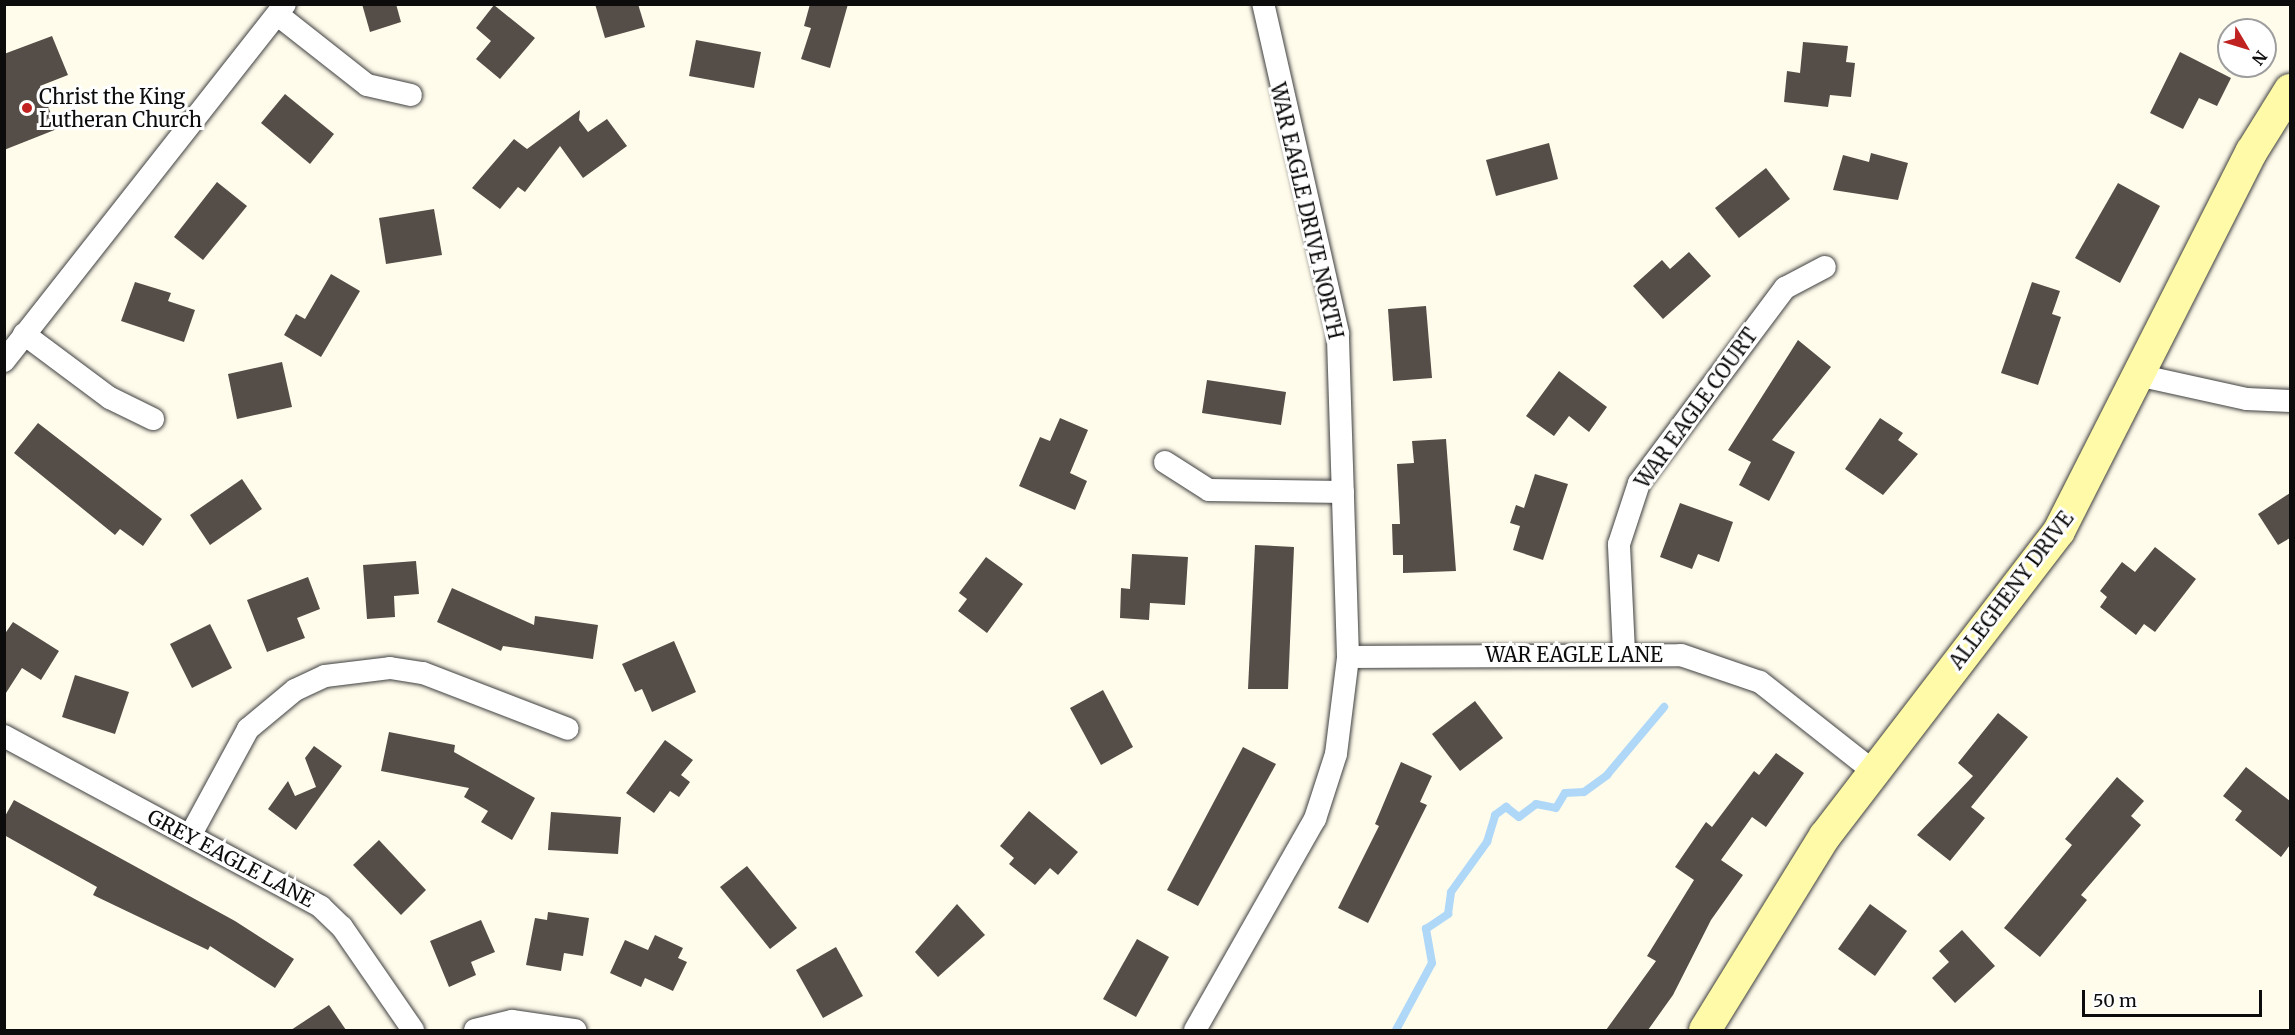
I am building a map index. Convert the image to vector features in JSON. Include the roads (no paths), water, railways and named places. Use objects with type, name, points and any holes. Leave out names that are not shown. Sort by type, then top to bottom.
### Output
[{"type":"street","name":"WAR EAGLE DRIVE NORTH","points":[[1195,1030],[1315,819],[1336,754],[1348,657],[1338,333],[1263,4]]},
{"type":"street","points":[[4,362],[281,10],[367,85],[411,95]]},
{"type":"street","name":"ALLEGHENY DRIVE","points":[[1705,1030],[1825,836],[2059,531],[2142,376],[2252,152],[2290,90]]},
{"type":"street","name":"WAR EAGLE COURT","points":[[1624,652],[1619,544],[1624,516],[1639,483],[1785,288],[1825,267]]},
{"type":"street","points":[[24,334],[110,398],[153,419]]},
{"type":"street","points":[[2142,376],[2247,399],[2290,400]]},
{"type":"street","points":[[1165,462],[1209,490],[1343,492]]},
{"type":"street","name":"WAR EAGLE LANE","points":[[1348,657],[1624,652],[1681,654],[1728,667],[1797,706],[1873,771]]},
{"type":"street","points":[[189,836],[248,729],[295,690],[325,676],[390,668],[423,673],[568,729]]},
{"type":"street","name":"GREY EAGLE LANE","points":[[4,736],[321,907],[342,927],[413,1030]]},
{"type":"street","points":[[475,1030],[512,1021],[575,1030]]},
{"type":"waterway","points":[[1396,1030],[1432,963],[1426,929],[1448,914],[1451,892],[1487,842],[1495,815],[1506,807],[1519,817],[1536,804],[1556,808],[1565,793],[1584,792],[1607,775],[1664,707]]},
{"type":"place","name":"Christ the King Lutheran Church","points":[[27,108]]}]
